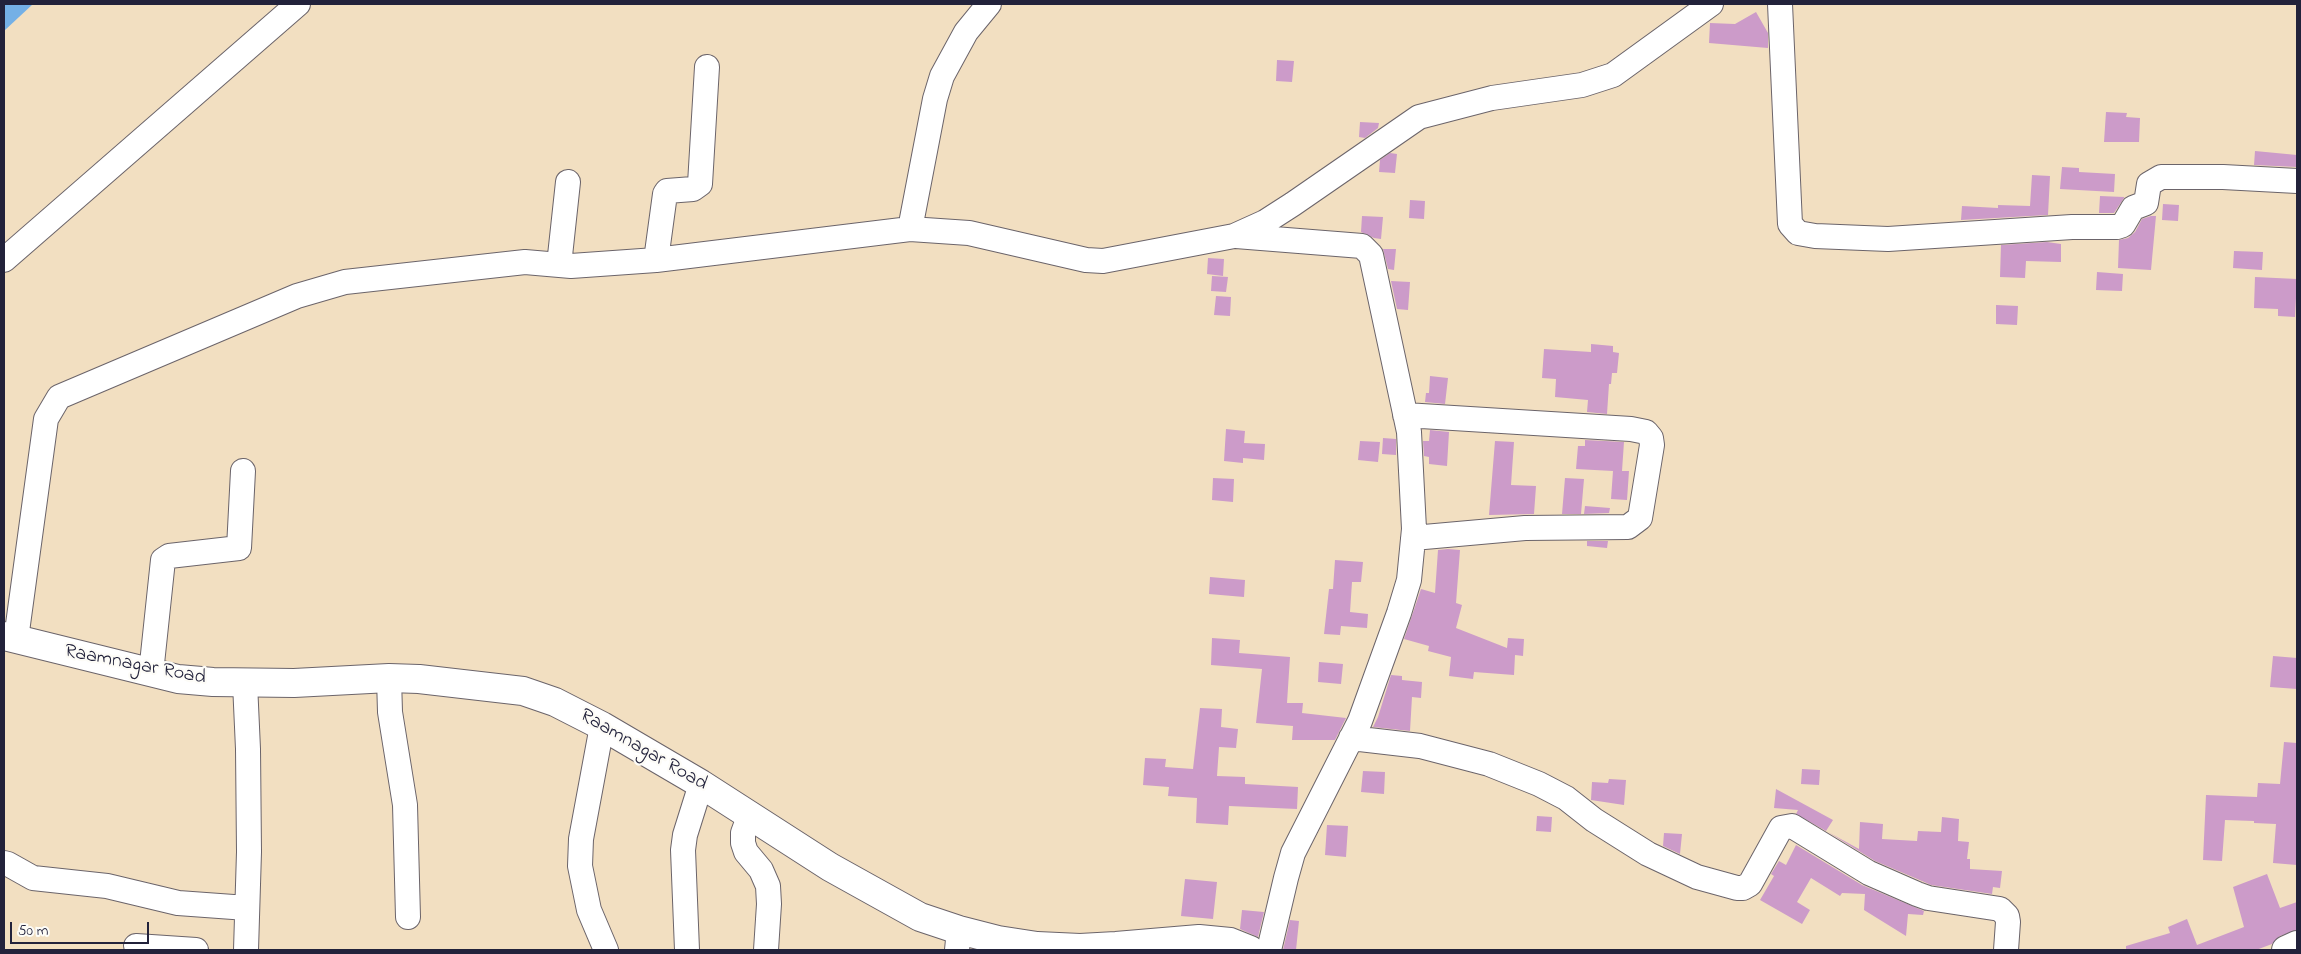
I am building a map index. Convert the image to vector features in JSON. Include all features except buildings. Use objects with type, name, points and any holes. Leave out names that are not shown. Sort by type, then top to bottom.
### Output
[{"type":"highway","name":"Raamnagar Road","points":[[10,637],[178,679],[244,683],[338,682],[389,678],[451,682],[523,691],[555,702],[602,726],[702,784],[830,868],[958,940],[998,940],[1037,946],[1080,948],[1170,945],[1200,939],[1230,942],[1250,950]]},
{"type":"highway","points":[[2286,950],[2297,946]]},
{"type":"street","points":[[4,260],[298,4]]},
{"type":"street","points":[[910,229],[942,76],[966,32],[989,4]]},
{"type":"street","points":[[10,637],[46,419],[59,397],[297,296],[345,282],[525,262],[559,265],[656,260],[910,229],[969,233],[1086,260],[1104,261],[1234,236],[1265,222],[1293,204],[1419,117],[1484,100],[1582,84],[1613,75],[1712,4]]},
{"type":"street","points":[[1780,4],[1790,224],[1798,233],[1815,236],[1888,239],[2072,227],[2117,227],[2123,225],[2129,211],[2146,203],[2149,184],[2161,177],[2223,177],[2297,181]]},
{"type":"street","points":[[656,260],[664,194],[667,191],[693,189],[700,184],[707,68]]},
{"type":"street","points":[[559,265],[568,182]]},
{"type":"street","points":[[1234,236],[1362,246],[1371,255],[1409,432],[1413,538],[1409,580],[1363,713],[1293,854],[1269,950]]},
{"type":"street","points":[[1405,415],[1631,428],[1646,432],[1651,438],[1652,445],[1640,518],[1628,527],[1525,528],[1413,538]]},
{"type":"street","points":[[150,673],[163,560],[169,556],[239,548],[243,471]]},
{"type":"street","points":[[389,678],[390,712],[405,805],[408,917]]},
{"type":"street","points":[[244,683],[248,749],[246,950]]},
{"type":"street","points":[[602,726],[581,839],[580,866],[589,910],[606,950]]},
{"type":"street","points":[[1351,738],[1420,746],[1498,767],[1540,784],[1566,798],[1594,820],[1648,854],[1697,877],[1737,888],[1743,888],[1750,884],[1781,828],[1792,826],[1869,873],[1917,894],[2000,909],[2007,916],[2008,922],[2006,950]]},
{"type":"street","points":[[687,950],[683,850],[685,835],[702,784]]},
{"type":"street","points":[[750,814],[743,833],[743,843],[746,852],[761,870],[768,886],[769,904],[766,950]]},
{"type":"street","points":[[4,864],[8,864],[34,878],[107,886],[178,903],[247,908]]},
{"type":"street","points":[[136,946],[196,950]]},
{"type":"water","points":[[4,4],[33,4],[4,31]]}]
